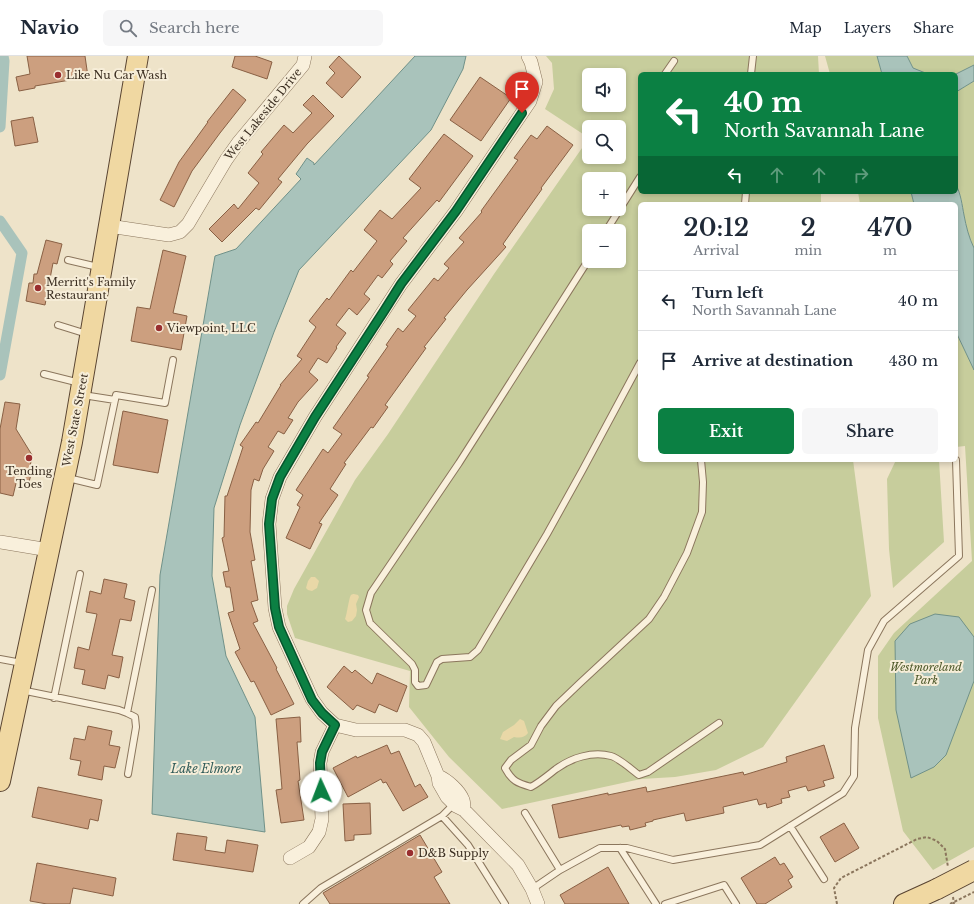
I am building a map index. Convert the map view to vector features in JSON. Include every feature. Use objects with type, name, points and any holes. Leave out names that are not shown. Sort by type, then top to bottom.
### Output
[{"type":"main road","name":"West State Street","points":[[0,781],[72,442],[138,56]]},
{"type":"main road","points":[[904,904],[947,897],[974,870]]},
{"type":"street","name":"West Lakeside Drive","points":[[109,226],[169,235],[180,232],[188,224],[226,160],[303,65],[305,56]]},
{"type":"street","points":[[528,56],[536,82],[530,101],[456,211],[396,291],[315,417],[280,477],[272,499],[269,524],[275,608],[279,627],[312,700],[322,713],[335,725],[356,730],[405,730],[418,735],[424,742],[438,776],[438,783],[447,797],[460,804],[518,865],[532,889],[538,904]]},
{"type":"street","points":[[0,542],[49,550]]},
{"type":"street","points":[[290,858],[309,847],[319,832],[322,819],[320,763],[322,752],[335,725]]},
{"type":"lane","points":[[751,72],[753,56]]},
{"type":"lane","points":[[666,72],[674,61]]},
{"type":"lane","points":[[610,224],[638,180]]},
{"type":"lane","points":[[68,260],[102,268]]},
{"type":"lane","points":[[583,268],[459,464],[371,592],[366,610],[370,623],[412,664],[415,670],[415,682],[418,686],[426,685],[437,662],[442,658],[470,657],[478,650],[547,534],[638,367]]},
{"type":"lane","points":[[58,325],[90,335]]},
{"type":"lane","points":[[64,477],[97,485],[116,395],[165,403],[173,360]]},
{"type":"lane","points":[[44,374],[81,389],[115,400]]},
{"type":"lane","points":[[701,462],[704,482],[702,512],[687,553],[664,596],[649,620],[556,706],[541,726],[531,745],[511,760],[505,768],[509,776],[518,784],[531,788],[556,769],[578,757],[599,754],[612,756],[639,775],[648,772],[719,723]]},
{"type":"lane","points":[[532,889],[560,870],[600,848],[627,848],[672,860],[760,845],[843,793],[854,776],[855,728],[868,650],[884,621],[959,556],[956,462]]},
{"type":"lane","points":[[54,698],[80,574]]},
{"type":"lane","points":[[127,713],[152,590]]},
{"type":"lane","points":[[0,659],[25,663]]},
{"type":"lane","points":[[20,690],[118,710],[135,718],[136,727],[128,774]]},
{"type":"lane","points":[[302,904],[320,888],[460,804]]},
{"type":"lane","points":[[525,813],[560,870]]},
{"type":"lane","points":[[442,816],[468,845],[505,904]]},
{"type":"lane","points":[[790,826],[824,878]]},
{"type":"lane","points":[[620,848],[656,904]]},
{"type":"lane","points":[[665,904],[724,886],[736,904]]},
{"type":"path","points":[[836,904],[834,888],[841,878],[918,839],[927,837],[937,841],[944,849],[948,869]]},
{"type":"path","points":[[947,897],[974,892]]},
{"type":"path","points":[[947,897],[954,904]]},
{"type":"green space","points":[[546,56],[818,56],[819,72],[638,72],[638,194],[821,194],[821,202],[638,202],[638,462],[853,462],[871,596],[763,747],[716,770],[675,777],[641,779],[502,809],[449,757],[409,707],[410,671],[295,638],[287,614],[287,606],[294,589],[355,480],[388,434],[494,274],[582,148],[582,164],[626,164],[626,120],[582,120],[582,133],[545,109],[554,89],[552,63]]},
{"type":"green space","points":[[825,56],[877,56],[881,72],[829,72]]},
{"type":"green space","points":[[907,56],[974,56],[974,65],[958,73],[923,72],[913,68]]},
{"type":"green space","points":[[974,81],[974,248],[968,232],[958,188],[958,91]]},
{"type":"green space","points":[[858,194],[912,194],[914,202],[860,202]]},
{"type":"green space","name":"Westmoreland Park","points":[[958,336],[974,370],[974,847],[933,870],[903,831],[878,718],[878,656],[894,633],[972,561],[965,446],[958,447]]},
{"type":"green space","points":[[895,462],[939,462],[944,542],[893,588],[889,549],[887,479]]},
{"type":"sand","points":[[311,577],[315,577],[319,581],[317,588],[312,591],[306,588]]},
{"type":"sand","points":[[354,594],[358,595],[359,597],[356,604],[356,616],[352,621],[348,622],[345,619],[350,596]]},
{"type":"sand","points":[[520,719],[524,721],[528,733],[525,736],[518,738],[514,737],[507,741],[500,739],[503,732]]},
{"type":"water","name":"Lake Elmore","points":[[415,56],[466,56],[463,69],[431,130],[299,270],[274,332],[240,425],[214,508],[212,576],[226,656],[255,717],[265,832],[152,814],[160,575],[215,256],[236,249],[301,179],[296,174],[307,158],[314,163],[314,165]]},
{"type":"water","points":[[877,56],[907,56],[913,68],[923,72],[881,72]]},
{"type":"water","points":[[974,65],[974,81],[958,91],[958,73]]},
{"type":"water","points":[[958,188],[968,232],[974,248],[974,370],[958,336],[958,202],[914,202],[912,194],[958,194]]},
{"type":"water","points":[[935,614],[959,617],[974,637],[974,681],[946,755],[934,767],[911,778],[896,710],[895,641],[910,624]]},
{"type":"building","name":"Like Nu Car Wash","points":[[27,56],[85,56],[88,77],[35,86],[35,88],[19,91],[16,77],[30,74]]},
{"type":"building","points":[[235,56],[255,56],[272,62],[267,79],[232,67]]},
{"type":"building","points":[[339,56],[361,77],[342,98],[326,83],[335,73],[329,67]]},
{"type":"building","points":[[480,77],[511,98],[481,141],[450,120]]},
{"type":"building","points":[[233,89],[246,100],[192,171],[174,207],[160,200],[179,162],[207,122]]},
{"type":"building","points":[[313,95],[334,116],[307,144],[278,179],[282,182],[259,210],[256,208],[222,242],[209,229],[234,204],[238,209],[259,183],[248,173],[263,154],[261,152],[284,125],[293,133],[312,113],[303,105]]},
{"type":"building","points":[[33,117],[38,142],[15,146],[11,121]]},
{"type":"building","points":[[547,126],[573,145],[541,188],[542,189],[503,244],[506,247],[444,318],[446,319],[424,347],[426,348],[385,405],[388,407],[344,463],[346,464],[330,489],[338,495],[319,523],[322,524],[310,549],[286,538],[300,507],[297,505],[303,495],[296,490],[323,449],[328,453],[342,434],[333,428],[369,377],[367,376],[388,346],[386,345],[398,328],[403,332],[416,316],[408,310],[434,278],[438,281],[449,268],[444,264],[464,242],[459,238],[482,212],[481,211],[518,160],[514,158],[531,135],[537,139]]},
{"type":"building","points":[[444,134],[473,156],[439,202],[437,200],[403,238],[407,241],[390,261],[393,264],[382,278],[378,275],[364,294],[370,299],[357,315],[349,308],[336,325],[346,333],[327,363],[318,358],[309,372],[318,380],[298,402],[288,418],[293,420],[284,434],[278,431],[268,447],[274,451],[263,469],[259,481],[254,479],[251,490],[250,532],[255,560],[251,561],[258,600],[251,602],[258,621],[253,623],[294,704],[271,715],[254,681],[251,682],[235,652],[240,649],[228,613],[234,611],[230,587],[226,587],[223,572],[229,571],[222,538],[224,537],[225,496],[227,496],[243,447],[240,445],[256,422],[258,423],[280,385],[302,359],[297,356],[316,327],[309,321],[327,298],[329,300],[351,270],[353,272],[377,241],[364,230],[380,210],[392,219],[421,188],[409,179]]},
{"type":"building","points":[[46,240],[62,244],[57,264],[53,263],[45,305],[26,301],[29,283],[33,283],[34,274],[37,274]]},
{"type":"building","points":[[163,250],[186,256],[173,313],[187,316],[181,350],[131,341],[137,307],[150,309]]},
{"type":"building","points":[[5,402],[20,404],[16,429],[32,455],[30,467],[33,467],[29,482],[17,479],[13,496],[0,493],[0,429]]},
{"type":"building","points":[[123,411],[168,420],[158,473],[113,465]]},
{"type":"building","points":[[104,579],[127,584],[124,598],[135,601],[131,621],[120,619],[112,655],[123,657],[119,678],[108,675],[105,689],[82,684],[85,670],[74,668],[78,647],[89,650],[97,614],[86,612],[90,591],[101,594]]},
{"type":"building","points":[[344,666],[352,673],[355,670],[372,684],[377,673],[407,686],[397,712],[379,704],[375,713],[357,705],[353,710],[327,687]]},
{"type":"building","points":[[300,717],[301,742],[297,742],[300,780],[298,781],[304,820],[281,823],[276,790],[282,789],[276,719]]},
{"type":"building","points":[[88,726],[112,731],[109,745],[120,747],[115,768],[104,766],[102,780],[78,775],[81,761],[70,759],[74,738],[85,740]]},
{"type":"building","points":[[387,745],[391,754],[399,751],[415,787],[420,784],[428,797],[403,811],[386,782],[383,783],[381,779],[348,797],[333,768],[356,756],[357,758]]},
{"type":"building","points":[[824,745],[834,778],[823,781],[825,786],[808,791],[806,786],[788,791],[790,797],[781,799],[782,803],[767,808],[766,803],[759,805],[757,799],[723,807],[724,813],[686,821],[684,813],[653,820],[645,823],[646,826],[630,830],[629,826],[622,827],[621,825],[559,838],[552,805],[608,793],[608,795],[646,787],[647,792],[743,772],[744,775],[787,762],[786,757]]},
{"type":"building","points":[[38,787],[102,800],[98,821],[90,819],[88,829],[32,817]]},
{"type":"building","points":[[370,803],[371,834],[354,835],[354,840],[345,841],[343,804]]},
{"type":"building","points":[[844,823],[859,848],[835,862],[820,837]]},
{"type":"building","points":[[177,833],[207,837],[205,850],[225,853],[227,840],[258,845],[253,872],[173,860]]},
{"type":"building","name":"D&B Supply","points":[[420,835],[442,872],[434,877],[450,904],[330,904],[323,893]]},
{"type":"building","points":[[775,857],[780,865],[784,863],[793,877],[788,880],[792,887],[765,904],[757,904],[741,878]]},
{"type":"building","points":[[37,863],[116,878],[113,896],[73,888],[70,904],[47,904],[30,901]]},
{"type":"building","points":[[608,867],[629,904],[565,904],[560,895]]},
{"type":"waterway","points":[[0,127],[4,61],[3,56]]},
{"type":"waterway","points":[[0,221],[22,253],[0,375]]},
{"type":"place","name":"Like Nu Car Wash","points":[[58,75]]},
{"type":"place","name":"Merritt's Family Restaurant","points":[[38,288]]},
{"type":"place","name":"Viewpoint, LLC","points":[[159,328]]},
{"type":"place","name":"Tending Toes","points":[[29,458]]},
{"type":"place","name":"D&B Supply","points":[[410,853]]},
{"type":"route","points":[[321,791],[320,763],[322,752],[335,725],[322,713],[312,700],[276,618],[269,524],[272,499],[280,477],[315,417],[401,284],[456,211],[522,113]]}]
